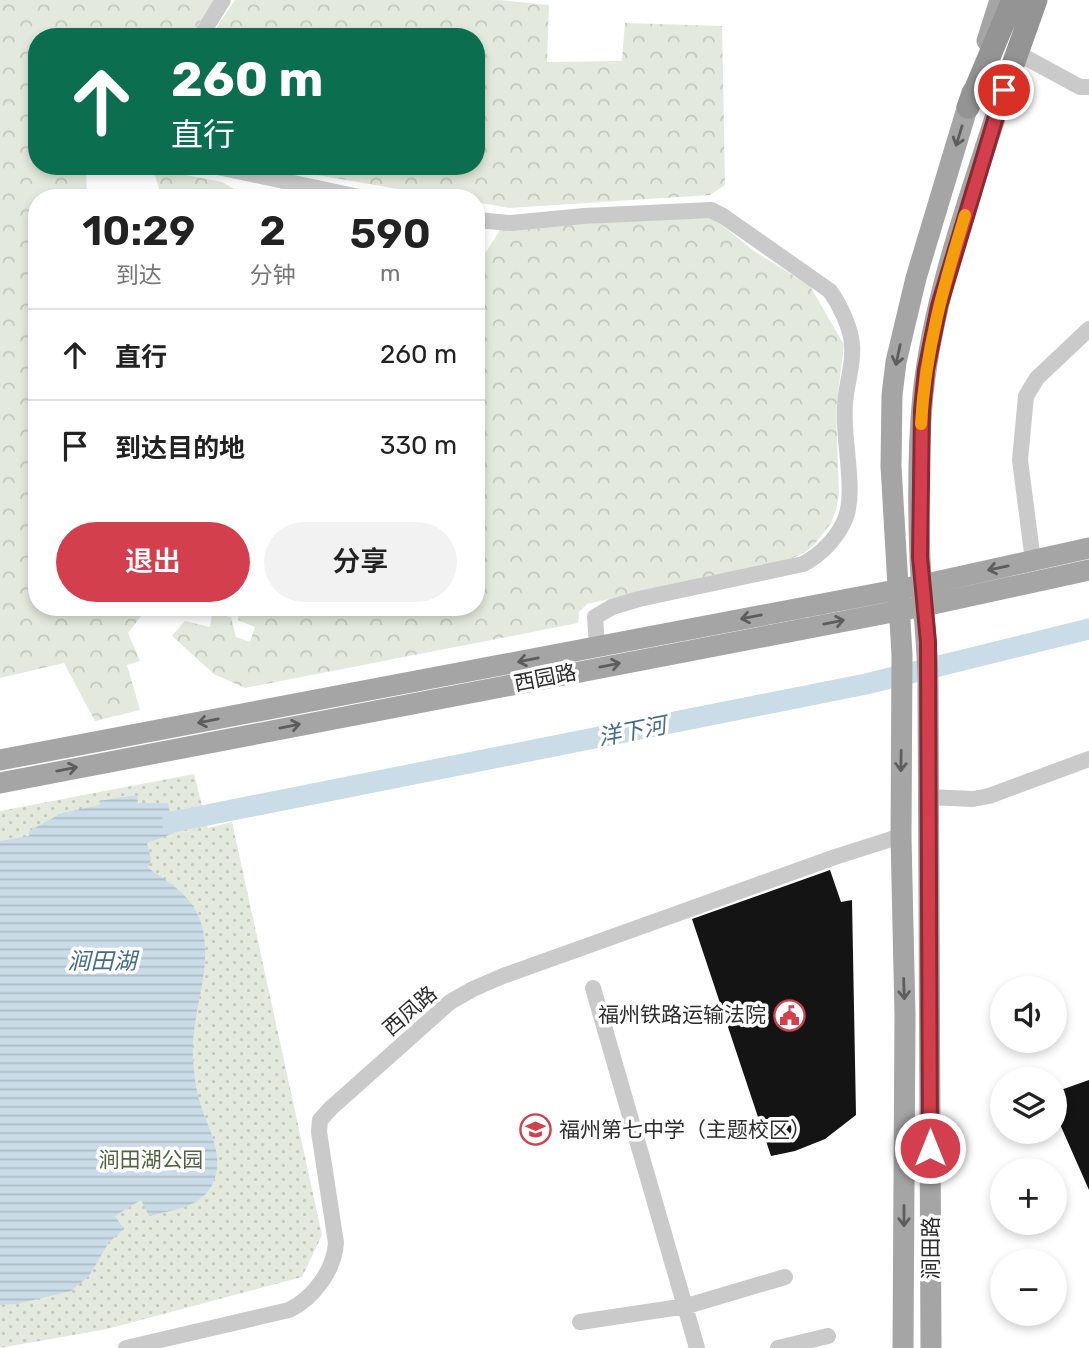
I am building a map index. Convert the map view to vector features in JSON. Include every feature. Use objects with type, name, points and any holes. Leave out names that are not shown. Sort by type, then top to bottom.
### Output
[{"type":"highway","points":[[968,107],[1013,0]]},
{"type":"highway","points":[[1004,90],[1036,0]]},
{"type":"main road","name":"涧田路","points":[[903,1348],[905,1016],[901,836],[902,654],[891,466],[893,383],[922,257],[1000,0]]},
{"type":"main road","name":"涧田路","points":[[931,1348],[928,642],[923,595],[921,428],[926,370],[946,279],[1004,90],[1047,0]]},
{"type":"main road","name":"西园路","points":[[923,595],[1033,561],[1089,548]]},
{"type":"main road","name":"西园路","points":[[0,760],[597,646],[1089,570]]},
{"type":"main road","name":"西园路","points":[[0,782],[899,599]]},
{"type":"street","points":[[206,28],[223,0]]},
{"type":"street","points":[[1021,55],[1086,91]]},
{"type":"street","points":[[255,175],[322,189]]},
{"type":"street","points":[[485,221],[511,223],[584,216],[711,210],[830,291],[839,306],[851,339],[852,355],[844,417],[849,504],[845,520],[834,537],[816,556],[803,564],[639,599],[603,611],[595,617],[597,646]]},
{"type":"street","points":[[1033,561],[1020,460],[1026,396],[1037,377],[1089,329]]},
{"type":"street","points":[[929,797],[973,799],[989,796],[1089,759]]},
{"type":"street","name":"西凤路","points":[[126,1348],[289,1310],[314,1292],[333,1261],[336,1243],[319,1132],[320,1120],[450,1002],[503,976],[901,836]]},
{"type":"street","points":[[593,988],[698,1348]]},
{"type":"street","points":[[580,1322],[687,1306],[785,1277]]},
{"type":"street","points":[[778,1348],[828,1336]]},
{"type":"green space","points":[[0,0],[214,0],[196,28],[28,28],[28,175],[86,175],[87,189],[28,189],[28,616],[141,616],[128,633],[140,661],[127,665],[140,710],[95,721],[64,663],[0,678]]},
{"type":"green space","points":[[235,0],[499,0],[549,5],[547,62],[622,61],[625,23],[722,26],[725,185],[710,195],[509,208],[485,204],[485,189],[398,189],[317,175],[485,175],[485,28],[216,28]]},
{"type":"green space","points":[[155,175],[185,175],[222,182],[234,189],[159,189]]},
{"type":"green space","points":[[709,215],[754,251],[810,286],[844,345],[836,409],[839,495],[831,523],[814,545],[790,559],[587,604],[579,612],[578,623],[245,688],[214,674],[172,636],[185,621],[210,627],[212,616],[231,617],[236,637],[250,642],[255,627],[238,620],[238,616],[485,616],[485,254],[500,230]]},
{"type":"green space","name":"涧田湖公园","points":[[194,774],[208,828],[232,822],[322,1235],[302,1277],[107,1329],[0,1348],[0,811]]},
{"type":"water","name":"涧田湖","points":[[137,795],[138,803],[168,803],[174,833],[147,843],[151,859],[148,868],[179,890],[191,903],[200,920],[204,937],[204,971],[195,1023],[193,1058],[201,1106],[217,1153],[216,1173],[213,1183],[202,1198],[186,1207],[149,1216],[141,1200],[115,1216],[124,1229],[109,1242],[89,1276],[71,1291],[17,1304],[0,1305],[0,841],[29,836],[29,831],[62,813],[100,805],[99,801]]},
{"type":"building","name":"福州铁路运输法院","points":[[830,870],[841,902],[852,900],[856,1115],[825,1139],[795,1151],[771,1156],[692,919]]},
{"type":"building","points":[[1089,1080],[1089,1190],[1067,1140],[1067,1088]]},
{"type":"waterway","name":"洋下河","points":[[172,822],[866,684],[1089,629]]},
{"type":"slow traffic","points":[[921,424],[930,348],[965,215]]},
{"type":"place","name":"福州铁路运输法院","points":[[789,1015]]},
{"type":"place","name":"福州第七中学（主题校区）","points":[[536,1130]]},
{"type":"route","points":[[930,1148],[928,642],[920,557],[922,410],[926,370],[939,306],[1004,90]]}]
